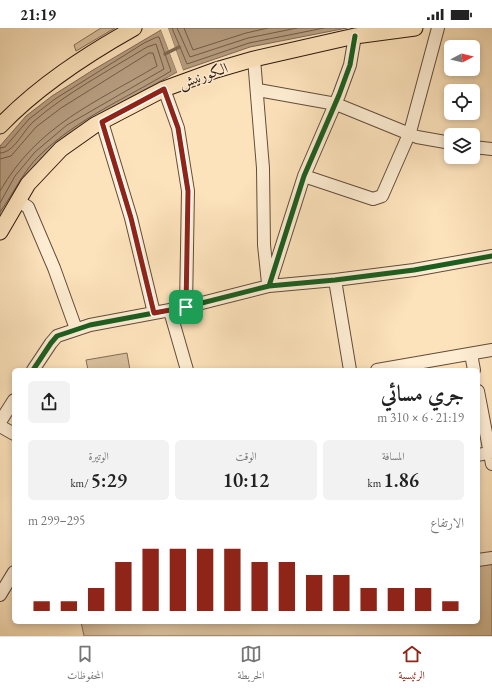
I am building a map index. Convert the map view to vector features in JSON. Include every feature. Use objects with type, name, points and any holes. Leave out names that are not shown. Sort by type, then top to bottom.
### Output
[{"type":"main road","points":[[0,126],[16,110],[50,82],[134,28]]},
{"type":"main road","name":"الكورنيش","points":[[0,232],[28,184],[61,149],[102,122],[164,89],[216,70],[254,59],[355,36],[415,28]]},
{"type":"street","points":[[304,176],[373,198],[378,198],[384,194],[410,132],[438,28]]},
{"type":"street","points":[[269,286],[304,176],[336,104],[350,65],[355,36]]},
{"type":"street","points":[[254,59],[258,90],[263,168],[264,245],[269,286]]},
{"type":"street","points":[[164,89],[178,128],[188,191],[186,307]]},
{"type":"street","points":[[258,90],[336,104],[417,136],[444,142]]},
{"type":"street","points":[[102,122],[131,218],[154,313]]},
{"type":"street","points":[[480,148],[492,149]]},
{"type":"street","points":[[18,201],[28,207],[54,268],[76,329]]},
{"type":"street","points":[[34,368],[57,336],[76,329],[186,307],[269,286],[335,280],[414,270],[492,256]]},
{"type":"street","points":[[335,280],[350,368]]},
{"type":"street","points":[[170,310],[186,368]]},
{"type":"street","points":[[389,368],[492,350]]},
{"type":"street","points":[[470,354],[474,368]]},
{"type":"street","points":[[480,400],[491,452],[492,464]]},
{"type":"street","points":[[0,422],[12,403]]},
{"type":"street","points":[[0,426],[12,433]]},
{"type":"street","points":[[480,454],[491,452]]},
{"type":"street","points":[[480,560],[492,558]]},
{"type":"street","points":[[0,595],[12,575]]},
{"type":"shaded area","points":[[101,28],[115,28],[76,51],[74,45]]},
{"type":"shaded area","points":[[127,353],[130,368],[88,368],[86,360]]},
{"type":"shaded area","points":[[492,563],[492,636],[84,636],[81,624],[480,624],[480,565]]},
{"type":"water","points":[[168,28],[347,28],[250,47],[183,70]]},
{"type":"water","points":[[161,30],[177,72],[106,111],[56,145],[30,172],[0,219],[0,146],[26,116],[52,96]]},
{"type":"pier","points":[[166,28],[168,28],[183,70],[182,70]]},
{"type":"pier","points":[[162,29],[178,72],[161,30]]},
{"type":"waterway","points":[[165,54],[179,47]]},
{"type":"cycle path","points":[[269,286],[304,176],[339,95],[350,65],[355,36]]},
{"type":"cycle path","points":[[34,368],[57,336],[90,325],[186,307],[269,286],[335,280],[414,270],[492,256]]},
{"type":"route","points":[[164,89],[178,128],[188,191],[186,307],[154,313],[131,218],[102,122],[164,89]]}]
